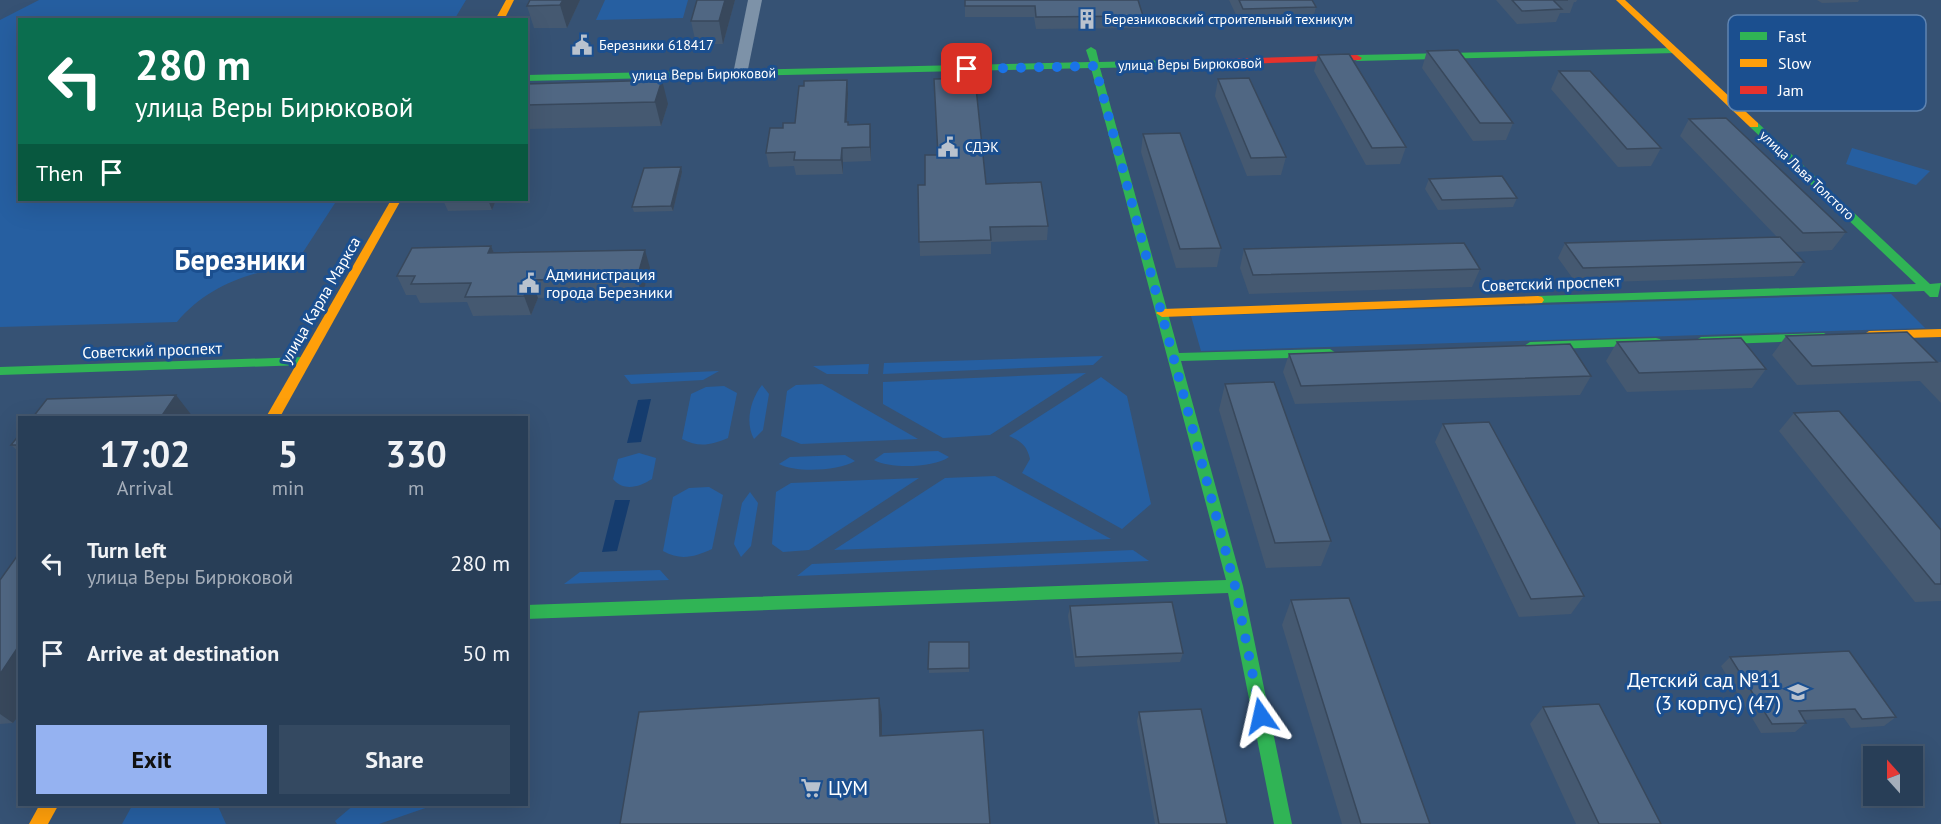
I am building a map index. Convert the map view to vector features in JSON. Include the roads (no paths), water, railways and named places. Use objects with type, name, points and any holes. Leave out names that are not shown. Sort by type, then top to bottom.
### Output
[{"type":"street","points":[[500,18],[510,0]]},
{"type":"street","points":[[740,74],[755,0]]},
{"type":"street","name":"улица Льва Толстого","points":[[1620,0],[1728,101]]},
{"type":"street","points":[[1640,36],[1657,36]]},
{"type":"street","name":"улица Веры Бирюковой","points":[[1270,46],[1376,44]]},
{"type":"street","points":[[1294,46],[1303,61]]},
{"type":"street","points":[[1090,50],[1235,586],[1283,824]]},
{"type":"street","name":"улица Веры Бирюковой","points":[[528,78],[1673,51]]},
{"type":"street","name":"улица Льва Толстого","points":[[1739,111],[1934,287],[1941,300]]},
{"type":"street","name":"улица Карла Маркса","points":[[274,416],[395,201]]},
{"type":"street","name":"Советский проспект","points":[[1162,313],[1934,287]]},
{"type":"street","points":[[1859,336],[1941,333]]},
{"type":"street","points":[[1518,347],[1836,337]]},
{"type":"street","points":[[1174,357],[1340,352]]},
{"type":"street","name":"Советский проспект","points":[[0,371],[304,361]]},
{"type":"street","points":[[528,612],[1235,586]]},
{"type":"street","points":[[38,824],[49,806]]},
{"type":"place","name":"Березниковский строительный техникум","points":[[1087,19]]},
{"type":"place","name":"Березники 618417","points":[[582,45]]},
{"type":"place","name":"СДЭК","points":[[948,147]]},
{"type":"place","name":"Администрация города Березники","points":[[529,283]]},
{"type":"place","name":"Детский сад №11 (3 корпус) (47)","points":[[1798,692]]},
{"type":"place","name":"ЦУМ","points":[[811,788]]},
{"type":"district","name":"Березники","points":[[240,260]]}]
